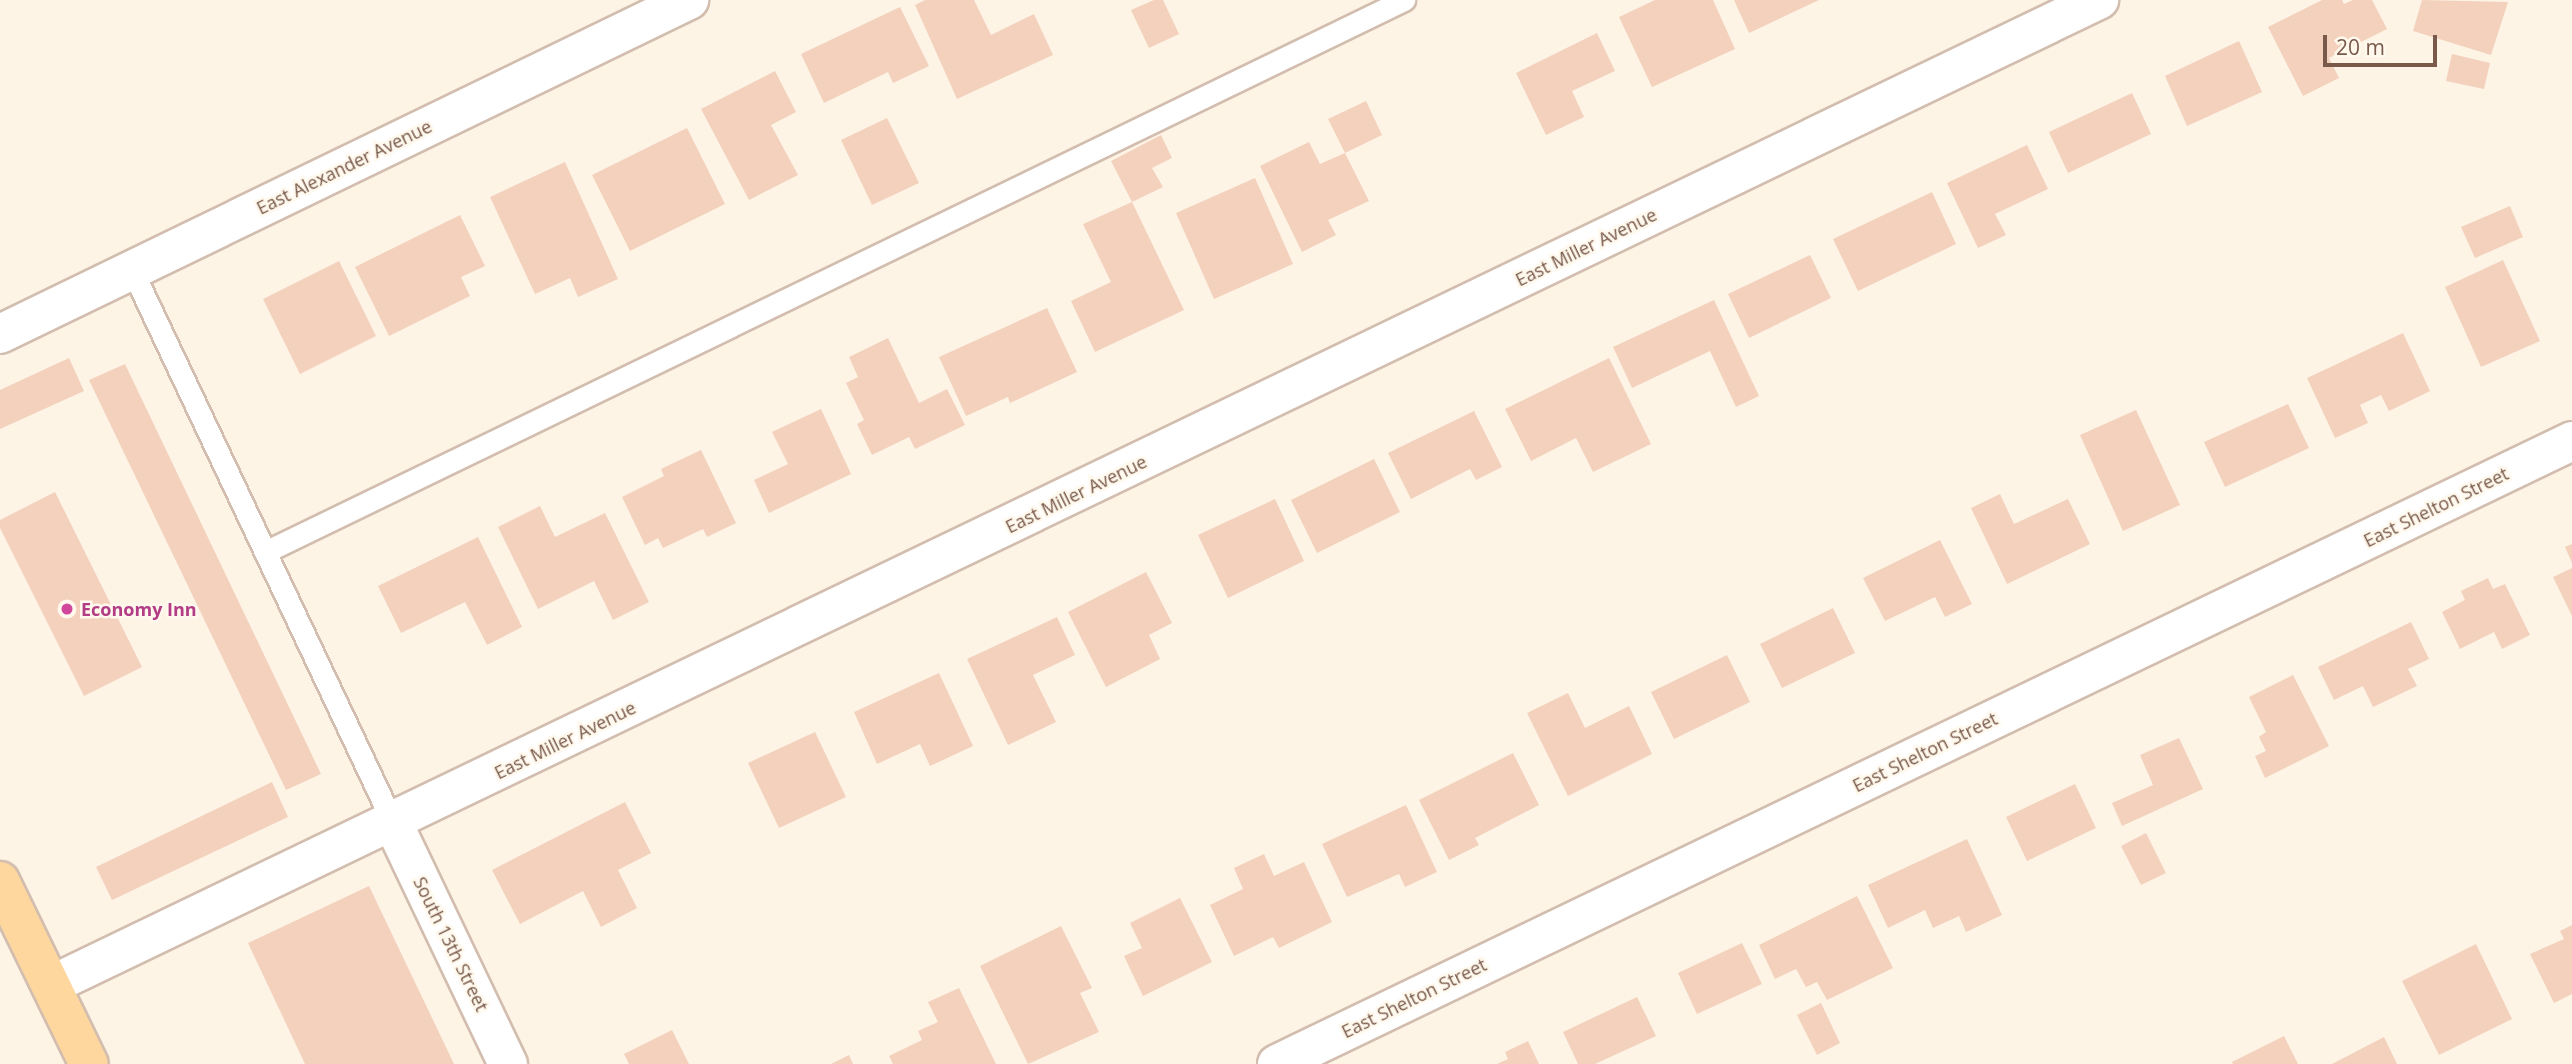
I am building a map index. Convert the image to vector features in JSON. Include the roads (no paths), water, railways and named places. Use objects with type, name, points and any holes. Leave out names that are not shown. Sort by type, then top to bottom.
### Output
[{"type":"main road","points":[[0,881],[89,1064]]},
{"type":"street","name":"East Alexander Avenue","points":[[0,334],[688,0]]},
{"type":"street","name":"East Miller Avenue","points":[[51,985],[393,823],[2099,0]]},
{"type":"street","name":"East Shelton Street","points":[[1277,1064],[2572,441]]},
{"type":"street","name":"South 13th Street","points":[[393,823],[508,1064]]},
{"type":"lane","points":[[265,552],[1404,0]]},
{"type":"lane","points":[[132,271],[393,823]]},
{"type":"place","name":"Economy Inn","points":[[67,609]]}]
